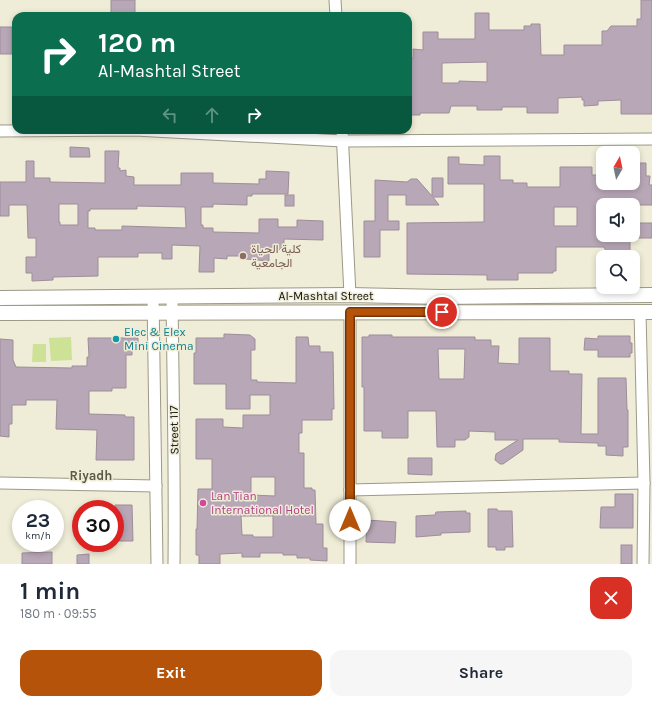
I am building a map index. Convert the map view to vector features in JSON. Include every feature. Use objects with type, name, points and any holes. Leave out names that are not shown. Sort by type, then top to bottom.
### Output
[{"type":"main road","name":"Al-Mashtal Street","points":[[0,298],[350,295],[442,297],[652,296]]},
{"type":"main road","name":"Al-Mashtal Street","points":[[0,313],[646,312]]},
{"type":"street","points":[[335,0],[336,12]]},
{"type":"street","points":[[0,130],[12,130]]},
{"type":"street","points":[[301,134],[652,139]]},
{"type":"street","points":[[343,135],[350,295]]},
{"type":"street","name":"Street 117","points":[[153,297],[157,564]]},
{"type":"street","name":"Street 117","points":[[172,297],[174,564]]},
{"type":"street","points":[[350,312],[350,564]]},
{"type":"street","points":[[643,564],[646,312]]},
{"type":"street","points":[[154,355],[172,354]]},
{"type":"street","points":[[0,483],[156,486]]},
{"type":"street","points":[[350,490],[644,483]]},
{"type":"green space","points":[[71,337],[72,360],[51,361],[49,338]]},
{"type":"green space","points":[[33,344],[46,344],[46,362],[32,362]]},
{"type":"building","points":[[111,0],[135,0],[135,12],[111,12]]},
{"type":"building","points":[[641,0],[652,0],[652,114],[621,114],[621,100],[598,101],[598,105],[584,106],[584,100],[582,100],[582,97],[558,98],[558,113],[527,113],[527,107],[502,107],[502,110],[477,110],[477,106],[451,106],[449,113],[420,113],[420,115],[412,115],[413,49],[423,50],[423,32],[438,32],[438,39],[475,39],[475,13],[489,13],[489,30],[524,30],[524,26],[540,24],[541,55],[564,55],[564,45],[602,45],[602,31],[607,31],[611,26],[637,26],[637,19],[641,19]],"holes":[[[487,62],[487,82],[459,81],[459,83],[442,83],[442,63]]]},
{"type":"building","points":[[0,27],[12,27],[12,54],[0,54]]},
{"type":"building","points":[[70,147],[89,148],[90,157],[70,157]]},
{"type":"building","points":[[105,151],[119,151],[118,168],[120,168],[120,171],[126,170],[126,176],[134,177],[134,185],[181,185],[181,173],[213,173],[213,183],[259,184],[259,179],[266,179],[266,171],[289,172],[288,194],[252,194],[252,196],[247,196],[247,205],[213,204],[213,207],[201,207],[201,225],[203,225],[203,228],[213,228],[213,232],[259,233],[259,219],[278,219],[278,227],[297,227],[297,220],[323,221],[323,240],[284,239],[284,245],[277,252],[269,252],[269,261],[246,259],[246,256],[227,256],[227,259],[214,258],[214,272],[199,272],[200,246],[172,245],[172,259],[162,259],[162,253],[138,253],[138,257],[98,257],[98,276],[53,277],[53,280],[32,281],[32,273],[26,273],[26,257],[36,257],[36,238],[28,238],[27,205],[9,205],[9,216],[0,216],[0,182],[26,182],[26,161],[34,161],[34,178],[50,178],[50,182],[105,183]],"holes":[[[59,204],[78,204],[78,225],[60,225]],[[137,206],[185,207],[186,228],[122,226],[122,230],[95,230],[95,228],[88,228],[88,211],[90,211],[90,209],[137,209]]]},
{"type":"building","points":[[484,156],[500,156],[500,180],[513,180],[513,183],[527,183],[527,187],[560,187],[560,167],[592,167],[592,175],[596,175],[596,190],[640,190],[640,163],[646,163],[646,176],[650,176],[649,185],[652,185],[652,205],[640,205],[640,198],[596,198],[596,242],[630,242],[630,250],[606,250],[604,247],[556,247],[556,271],[553,271],[553,273],[518,273],[518,280],[487,280],[487,275],[407,274],[407,223],[484,222],[484,184],[448,184],[448,157],[459,157],[459,164],[484,165]],"holes":[[[554,207],[577,207],[577,226],[554,226]]]},
{"type":"building","points":[[432,178],[443,178],[443,197],[433,197],[439,205],[406,205],[406,195],[388,195],[388,221],[399,221],[399,230],[380,230],[380,257],[364,257],[364,221],[375,221],[375,180],[407,182],[411,179],[417,179],[432,196]]},
{"type":"building","points":[[285,195],[294,195],[294,206],[285,206]]},
{"type":"building","points":[[640,223],[652,223],[652,238],[640,238]]},
{"type":"building","points":[[224,334],[250,335],[255,339],[255,350],[251,350],[251,380],[257,380],[257,382],[296,383],[296,337],[308,337],[309,346],[320,346],[320,352],[333,352],[334,409],[332,409],[332,420],[302,420],[302,433],[299,433],[299,453],[304,453],[304,488],[312,488],[312,490],[315,490],[316,524],[323,524],[323,548],[327,548],[327,561],[310,560],[310,558],[297,558],[297,555],[283,555],[283,553],[260,553],[260,557],[242,557],[242,553],[220,554],[220,564],[199,564],[199,555],[196,555],[198,489],[212,489],[212,459],[196,459],[196,419],[223,419],[223,427],[243,428],[243,415],[270,415],[270,395],[250,395],[250,409],[226,409],[226,384],[194,384],[194,353],[196,353],[196,338],[224,338]],"holes":[[[251,477],[275,477],[275,496],[251,495]],[[241,516],[273,516],[273,537],[253,537],[253,535],[242,535]]]},
{"type":"building","points":[[369,335],[392,335],[392,337],[475,337],[475,340],[491,340],[491,346],[499,346],[498,363],[519,364],[519,338],[550,338],[550,371],[569,371],[569,374],[582,374],[581,434],[598,434],[598,378],[626,378],[628,447],[623,447],[623,456],[606,455],[606,446],[598,446],[598,443],[559,442],[559,439],[523,439],[523,450],[503,464],[500,464],[495,460],[496,454],[518,440],[495,440],[495,432],[469,431],[469,437],[465,440],[455,440],[455,447],[437,447],[436,411],[408,411],[408,438],[382,438],[382,431],[364,431],[362,337],[369,337]],"holes":[[[438,349],[465,349],[464,379],[439,379]]]},
{"type":"building","points":[[598,336],[630,336],[632,353],[630,353],[630,357],[598,357],[598,350],[584,350],[585,338],[598,339]]},
{"type":"building","points":[[88,338],[138,338],[138,350],[132,350],[132,355],[126,355],[126,388],[112,388],[112,391],[89,391],[89,414],[125,415],[125,417],[134,417],[134,460],[96,460],[97,430],[56,429],[57,400],[26,400],[26,405],[12,405],[12,424],[9,424],[9,437],[0,436],[0,339],[13,340],[13,360],[16,367],[72,368],[72,366],[87,366],[87,357],[89,357]]},
{"type":"building","points":[[408,458],[432,458],[432,475],[408,474]]},
{"type":"building","points":[[615,494],[633,494],[633,528],[600,528],[601,507],[615,507]]},
{"type":"building","points":[[124,505],[132,505],[133,541],[124,541]]},
{"type":"building","points":[[488,509],[512,511],[513,547],[505,547],[505,550],[496,550],[496,547],[488,547]]},
{"type":"building","points":[[466,511],[466,513],[470,513],[470,532],[441,533],[441,535],[416,537],[416,516],[435,515],[436,512]]},
{"type":"building","points":[[367,520],[396,522],[395,543],[366,542]]},
{"type":"building","points":[[621,545],[632,545],[632,564],[621,564]]},
{"type":"building","points":[[52,552],[52,564],[22,564],[22,553]]},
{"type":"building","points":[[89,554],[89,564],[77,564],[77,555]]},
{"type":"place","name":"كلية الحياة الجامعية","points":[[243,256]]},
{"type":"place","name":"Elec & Elex Mini Cinema","points":[[116,339]]},
{"type":"place","name":"Lan Tian International Hotel","points":[[203,503]]},
{"type":"district","name":"Riyadh","points":[[91,475]]},
{"type":"route","points":[[350,520],[350,312],[442,312]]}]
